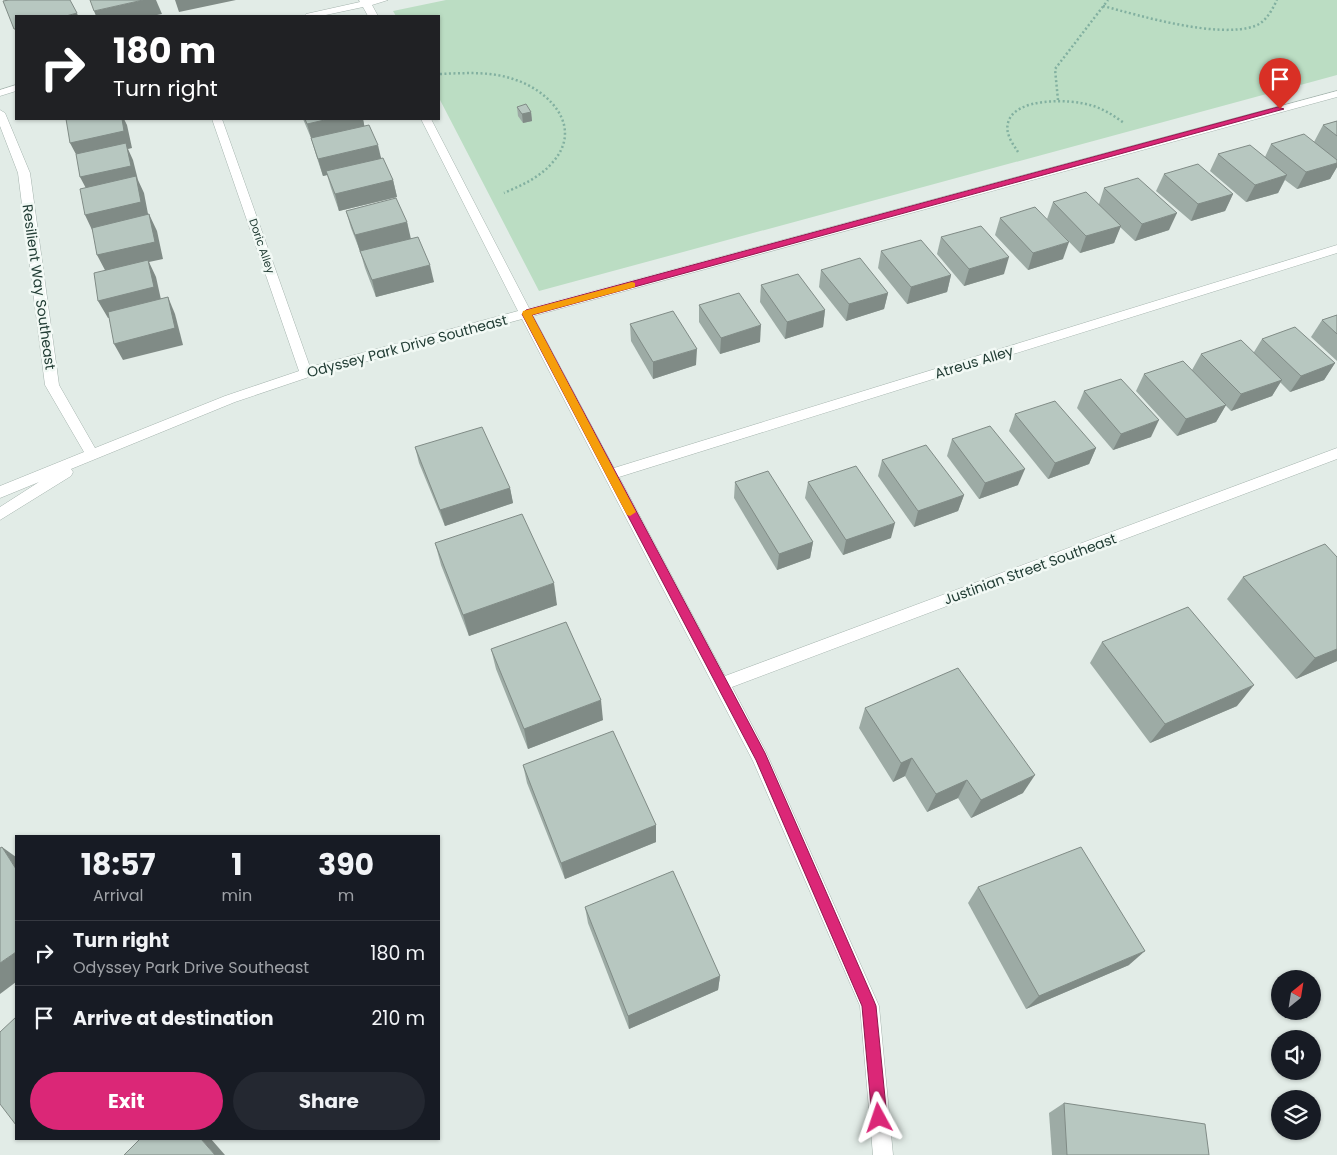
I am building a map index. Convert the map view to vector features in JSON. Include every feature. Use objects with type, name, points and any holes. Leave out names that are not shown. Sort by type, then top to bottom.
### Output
[{"type":"street","points":[[313,15],[365,2],[382,0]]},
{"type":"street","points":[[365,2],[372,15]]},
{"type":"street","points":[[0,92],[15,88]]},
{"type":"street","name":"Odyssey Park Drive Southeast","points":[[0,492],[230,399],[306,373],[1337,94]]},
{"type":"street","name":"Resilient Way Southeast","points":[[0,113],[24,173],[52,385],[93,456]]},
{"type":"street","name":"Doric Alley","points":[[217,120],[306,373]]},
{"type":"street","points":[[427,120],[526,314],[760,757],[869,1006],[883,1155]]},
{"type":"street","name":"Atreus Alley","points":[[610,474],[1337,249]]},
{"type":"street","name":"Justinian Street Southeast","points":[[722,684],[1337,453]]},
{"type":"street","name":"Odyssey Park Drive Southeast","points":[[0,514],[93,456]]},
{"type":"path","points":[[1058,100],[1055,69],[1108,0]]},
{"type":"path","points":[[1103,6],[1205,27],[1241,28],[1256,26],[1267,18],[1277,0]]},
{"type":"path","points":[[440,74],[475,74],[516,80],[542,92],[554,102],[562,115],[566,127],[566,138],[561,152],[538,176],[504,193]]},
{"type":"path","points":[[1018,152],[1008,135],[1007,125],[1016,111],[1040,101],[1058,100],[1085,103],[1114,115],[1124,123]]},
{"type":"green space","points":[[446,0],[1337,0],[1337,75],[539,291],[440,100],[440,15],[395,15],[393,11]]},
{"type":"building","points":[[70,0],[77,13],[70,15],[15,15],[14,29],[3,1]]},
{"type":"building","points":[[90,0],[143,0],[94,11]]},
{"type":"building","points":[[526,104],[531,112],[522,114],[517,107]]},
{"type":"building","points":[[66,120],[122,120],[124,131],[70,143]]},
{"type":"building","points":[[305,120],[325,120],[307,124]]},
{"type":"building","points":[[1337,121],[1337,136],[1323,125]]},
{"type":"building","points":[[369,125],[378,145],[318,159],[311,138]]},
{"type":"building","points":[[1304,134],[1337,160],[1337,163],[1306,172],[1271,144]]},
{"type":"building","points":[[126,143],[131,166],[80,177],[76,154]]},
{"type":"building","points":[[1250,145],[1287,175],[1255,185],[1218,154]]},
{"type":"building","points":[[383,158],[393,180],[335,194],[326,171]]},
{"type":"building","points":[[1198,164],[1233,194],[1198,204],[1164,174]]},
{"type":"building","points":[[136,176],[141,202],[85,215],[80,189]]},
{"type":"building","points":[[1138,178],[1177,213],[1142,224],[1104,188]]},
{"type":"building","points":[[1086,192],[1121,226],[1086,236],[1053,202]]},
{"type":"building","points":[[396,198],[407,222],[355,235],[346,211]]},
{"type":"building","points":[[1035,207],[1069,242],[1033,253],[1000,218]]},
{"type":"building","points":[[149,214],[155,242],[97,255],[92,228]]},
{"type":"building","points":[[981,226],[1009,257],[969,269],[941,237]]},
{"type":"building","points":[[418,237],[430,265],[372,280],[360,251]]},
{"type":"building","points":[[921,240],[951,275],[911,287],[881,251]]},
{"type":"building","points":[[860,258],[888,293],[849,304],[821,270]]},
{"type":"building","points":[[148,260],[154,287],[98,301],[94,273]]},
{"type":"building","points":[[798,274],[825,310],[787,322],[761,285]]},
{"type":"building","points":[[739,293],[761,325],[721,338],[699,305]]},
{"type":"building","points":[[168,297],[175,328],[114,344],[108,312]]},
{"type":"building","points":[[673,311],[697,349],[653,362],[630,324]]},
{"type":"building","points":[[1337,315],[1337,334],[1322,320]]},
{"type":"building","points":[[1295,327],[1335,363],[1301,376],[1262,339]]},
{"type":"building","points":[[1241,340],[1282,380],[1241,394],[1201,354]]},
{"type":"building","points":[[1183,361],[1226,405],[1186,419],[1144,374]]},
{"type":"building","points":[[1121,379],[1159,420],[1121,434],[1084,391]]},
{"type":"building","points":[[1055,401],[1096,448],[1055,463],[1015,414]]},
{"type":"building","points":[[990,426],[1025,469],[985,483],[952,439]]},
{"type":"building","points":[[482,427],[510,488],[440,510],[415,447]]},
{"type":"building","points":[[926,445],[964,495],[918,511],[882,460]]},
{"type":"building","points":[[856,466],[895,523],[846,540],[808,482]]},
{"type":"building","points":[[768,471],[813,542],[779,554],[735,482]]},
{"type":"building","points":[[522,514],[554,583],[463,615],[435,543]]},
{"type":"building","points":[[1325,544],[1337,557],[1337,649],[1315,658],[1243,577]]},
{"type":"building","points":[[1188,607],[1254,685],[1165,724],[1102,642]]},
{"type":"building","points":[[566,622],[601,700],[524,729],[491,649]]},
{"type":"building","points":[[958,668],[1035,775],[981,800],[967,780],[936,794],[912,758],[901,763],[865,708]]},
{"type":"building","points":[[613,731],[656,825],[561,863],[523,765]]},
{"type":"building","points":[[2,847],[15,867],[15,953],[0,963],[0,848]]},
{"type":"building","points":[[1081,847],[1145,951],[1039,996],[978,887]]},
{"type":"building","points":[[673,871],[720,976],[628,1016],[585,907]]},
{"type":"building","points":[[15,1018],[15,1124],[0,1104],[0,1032]]},
{"type":"building","points":[[1064,1103],[1205,1124],[1209,1155],[1067,1155]]},
{"type":"building","points":[[139,1140],[202,1140],[215,1155],[124,1155]]},
{"type":"slow traffic","points":[[630,512],[526,314],[632,285]]},
{"type":"route","points":[[879,1118],[869,1006],[760,757],[526,314],[1280,109]]}]
